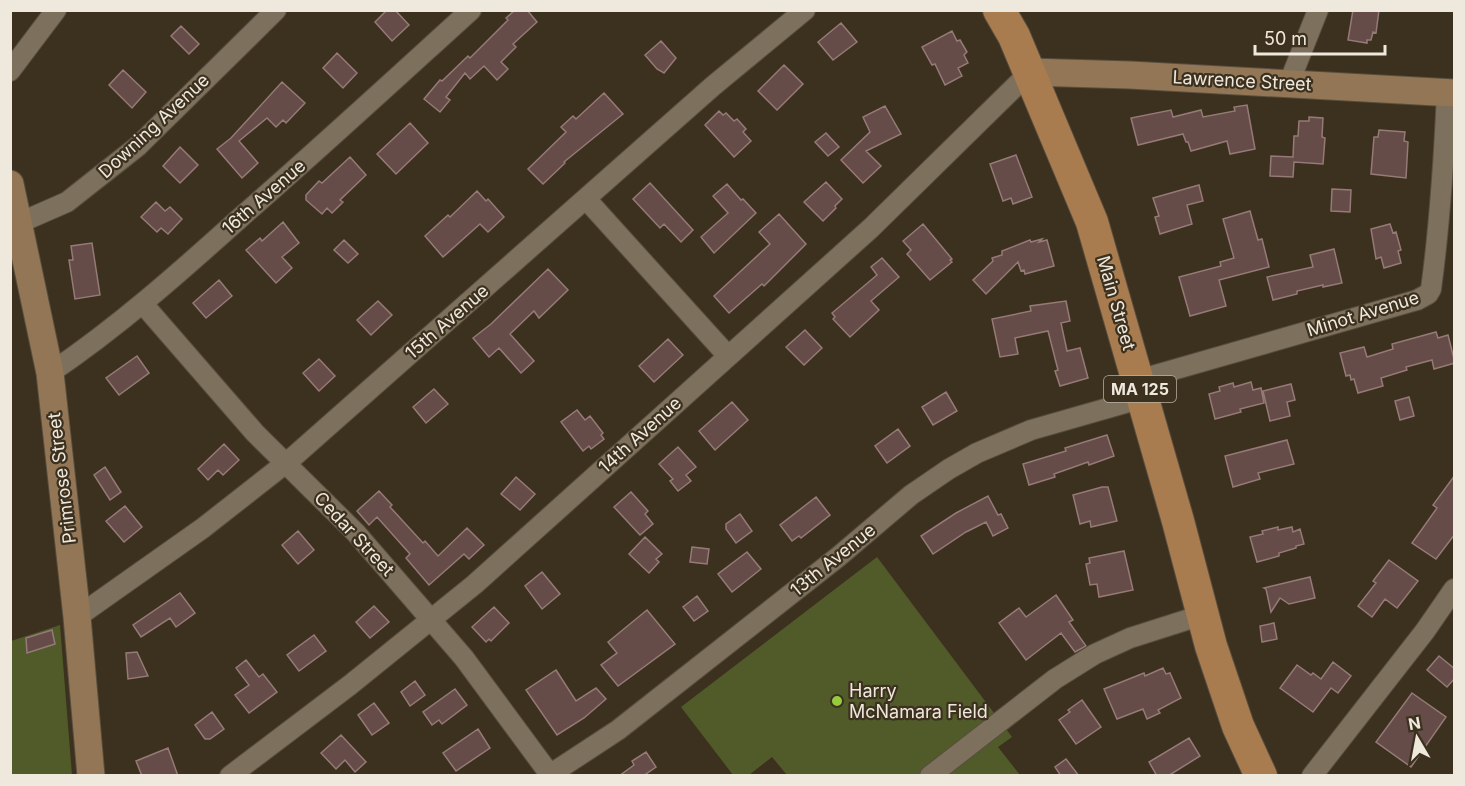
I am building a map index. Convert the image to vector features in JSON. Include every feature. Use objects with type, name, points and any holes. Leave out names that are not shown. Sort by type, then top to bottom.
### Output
[{"type":"main road","name":"Main Street","points":[[999,10],[1030,72],[1092,222],[1178,521],[1202,615],[1234,716],[1261,776]]},
{"type":"main road","name":"Lawrence Street","points":[[1030,72],[1130,75],[1451,93]]},
{"type":"main road","name":"Primrose Street","points":[[10,184],[19,223],[19,268],[50,373],[78,617],[91,776]]},
{"type":"street","points":[[10,71],[56,10]]},
{"type":"street","name":"Downing Avenue","points":[[19,223],[67,202],[129,153],[276,10]]},
{"type":"street","name":"16th Avenue","points":[[50,373],[87,348],[143,304],[338,132],[471,10]]},
{"type":"street","name":"15th Avenue","points":[[78,617],[203,528],[286,463],[713,86],[805,10]]},
{"type":"street","points":[[1289,84],[1318,10]]},
{"type":"street","name":"14th Avenue","points":[[230,776],[475,584],[871,228],[1030,72]]},
{"type":"street","name":"Minot Avenue","points":[[1140,389],[1417,300],[1428,294],[1431,289],[1438,232],[1451,93]]},
{"type":"street","points":[[586,198],[728,356]]},
{"type":"street","name":"Cedar Street","points":[[143,304],[255,433],[356,533],[464,658],[551,775]]},
{"type":"street","name":"13th Avenue","points":[[551,775],[618,730],[838,557],[911,495],[950,469],[977,453],[1031,430],[1140,389]]},
{"type":"street","points":[[1312,776],[1455,589]]},
{"type":"street","points":[[930,776],[1055,679],[1095,654],[1130,638],[1202,615]]},
{"type":"green space","points":[[877,557],[1012,737],[998,747],[1020,775],[787,775],[772,757],[749,775],[733,775],[681,707]]},
{"type":"green space","points":[[60,625],[72,775],[11,776],[11,641]]},
{"type":"building","points":[[387,10],[395,10],[409,25],[392,41],[375,22]]},
{"type":"building","points":[[515,10],[527,10],[537,22],[513,44],[516,47],[501,62],[508,69],[497,80],[484,66],[470,79],[465,73],[446,97],[450,100],[440,112],[424,99],[440,80],[442,81],[468,56],[470,58]]},
{"type":"building","points":[[1353,10],[1379,10],[1376,33],[1373,32],[1371,40],[1367,40],[1367,43],[1348,40]]},
{"type":"building","points":[[841,23],[857,42],[833,60],[818,42]]},
{"type":"building","points":[[181,26],[199,44],[189,54],[171,36]]},
{"type":"building","points":[[952,31],[967,52],[964,55],[968,63],[958,68],[962,76],[945,85],[935,64],[932,65],[922,47]]},
{"type":"building","points":[[661,41],[676,58],[664,73],[657,69],[645,55]]},
{"type":"building","points":[[337,53],[357,73],[343,88],[323,68]]},
{"type":"building","points":[[784,65],[803,84],[777,110],[758,91]]},
{"type":"building","points":[[123,70],[146,92],[132,108],[109,85]]},
{"type":"building","points":[[282,82],[305,103],[286,123],[283,120],[276,127],[267,118],[239,141],[258,163],[242,178],[217,149],[231,138]]},
{"type":"building","points":[[604,93],[623,114],[564,162],[543,184],[528,169],[566,132],[561,127],[573,116],[576,119]]},
{"type":"building","points":[[1247,105],[1255,149],[1230,154],[1227,141],[1191,151],[1183,134],[1138,145],[1131,118],[1171,110],[1173,117],[1201,110],[1203,117],[1235,111],[1234,107]]},
{"type":"building","points":[[885,106],[901,134],[866,151],[881,166],[863,183],[841,160],[870,132],[863,117]]},
{"type":"building","points":[[719,111],[723,115],[726,113],[734,121],[737,119],[746,129],[743,132],[751,141],[734,157],[705,125]]},
{"type":"building","points":[[1309,117],[1323,118],[1322,137],[1325,138],[1323,164],[1294,162],[1293,177],[1270,176],[1271,156],[1293,157],[1294,136],[1298,136],[1299,121],[1309,121]]},
{"type":"building","points":[[410,123],[428,143],[396,174],[377,154]]},
{"type":"building","points":[[1379,130],[1405,132],[1404,141],[1408,142],[1406,178],[1371,174],[1374,137],[1378,137]]},
{"type":"building","points":[[826,133],[839,147],[828,156],[815,142]]},
{"type":"building","points":[[180,147],[198,165],[180,183],[163,166]]},
{"type":"building","points":[[1016,155],[1032,197],[1013,204],[1011,198],[1003,201],[990,164]]},
{"type":"building","points":[[350,157],[366,175],[340,200],[343,202],[332,213],[327,208],[322,214],[306,200],[306,195],[319,181],[322,183]]},
{"type":"building","points":[[826,182],[842,199],[823,221],[804,202]]},
{"type":"building","points":[[650,183],[693,230],[681,242],[664,224],[660,228],[633,199]]},
{"type":"building","points":[[727,184],[756,213],[714,253],[701,237],[728,213],[713,196]]},
{"type":"building","points":[[1199,185],[1203,201],[1187,205],[1192,224],[1160,234],[1155,217],[1159,216],[1153,198]]},
{"type":"building","points":[[1332,189],[1351,190],[1350,212],[1331,211]]},
{"type":"building","points":[[477,191],[486,201],[488,199],[504,217],[488,232],[480,224],[443,257],[425,236],[448,215],[450,217]]},
{"type":"building","points":[[156,202],[165,211],[170,207],[182,219],[168,234],[161,228],[157,232],[141,217]]},
{"type":"building","points":[[1250,211],[1258,240],[1262,239],[1269,267],[1219,280],[1226,306],[1190,316],[1179,277],[1221,266],[1220,262],[1234,258],[1223,219]]},
{"type":"building","points":[[779,214],[806,244],[764,286],[762,284],[729,313],[714,296],[770,244],[759,232]]},
{"type":"building","points":[[283,222],[299,243],[282,257],[292,268],[276,283],[246,250],[260,238],[262,241]]},
{"type":"building","points":[[923,224],[952,259],[950,260],[952,262],[930,280],[907,254],[911,250],[903,241]]},
{"type":"building","points":[[1390,224],[1393,233],[1396,232],[1401,250],[1398,251],[1401,263],[1384,268],[1381,257],[1376,259],[1371,229]]},
{"type":"building","points":[[1042,239],[1039,242],[1047,240],[1054,266],[1025,274],[1024,270],[1021,271],[1018,262],[986,294],[973,280],[993,261],[992,258],[1002,255],[1002,251],[1030,240],[1031,242]]},
{"type":"building","points":[[344,240],[358,254],[348,263],[334,250]]},
{"type":"building","points":[[92,243],[100,295],[75,299],[69,260],[73,260],[71,246]]},
{"type":"building","points":[[1334,249],[1342,283],[1297,291],[1297,294],[1273,300],[1267,277],[1313,267],[1310,255]]},
{"type":"building","points":[[882,258],[899,277],[871,301],[879,310],[850,337],[833,319],[835,317],[832,313],[877,275],[871,267]]},
{"type":"building","points":[[548,269],[568,290],[539,318],[534,311],[510,334],[534,361],[521,373],[499,348],[489,357],[473,338],[491,324]]},
{"type":"building","points":[[219,280],[232,296],[206,318],[193,303]]},
{"type":"building","points":[[378,301],[392,315],[371,335],[357,320]]},
{"type":"building","points":[[1066,301],[1070,321],[1061,323],[1067,351],[1080,348],[1088,378],[1060,386],[1048,331],[1015,338],[1018,354],[1000,357],[992,319],[1031,311],[1030,306]]},
{"type":"building","points":[[805,330],[822,348],[804,365],[786,347]]},
{"type":"building","points":[[1436,332],[1438,338],[1448,335],[1455,363],[1434,369],[1432,360],[1406,367],[1407,370],[1381,378],[1383,386],[1358,393],[1354,379],[1351,380],[1350,375],[1346,376],[1340,353],[1364,347],[1367,357],[1393,349],[1392,344]]},
{"type":"building","points":[[668,339],[683,355],[654,382],[639,366]]},
{"type":"building","points":[[137,356],[149,373],[119,395],[106,378]]},
{"type":"building","points":[[319,359],[335,376],[319,391],[303,373]]},
{"type":"building","points":[[1251,382],[1253,390],[1261,388],[1264,403],[1215,419],[1209,394],[1220,391],[1219,387],[1233,383],[1234,387]]},
{"type":"building","points":[[1291,384],[1295,400],[1287,402],[1290,416],[1270,421],[1263,391]]},
{"type":"building","points":[[434,389],[448,404],[426,423],[413,407]]},
{"type":"building","points":[[946,392],[957,411],[933,425],[922,407]]},
{"type":"building","points":[[1409,397],[1414,416],[1400,420],[1395,401]]},
{"type":"building","points":[[732,402],[748,420],[715,450],[699,431]]},
{"type":"building","points":[[577,410],[585,420],[590,416],[603,433],[601,435],[604,439],[591,449],[589,446],[583,451],[561,422]]},
{"type":"building","points":[[898,429],[910,446],[887,463],[875,446]]},
{"type":"building","points":[[1107,435],[1114,456],[1089,465],[1088,462],[1054,474],[1055,477],[1029,485],[1023,464]]},
{"type":"building","points":[[1287,440],[1294,464],[1258,473],[1260,479],[1233,487],[1225,456]]},
{"type":"building","points":[[224,444],[239,460],[223,475],[218,470],[208,480],[198,469]]},
{"type":"building","points":[[678,447],[696,467],[686,475],[691,481],[678,491],[670,481],[673,479],[659,464]]},
{"type":"building","points":[[105,467],[121,492],[110,500],[94,475]]},
{"type":"building","points":[[1455,475],[1455,534],[1436,559],[1412,543],[1437,508],[1433,505]]},
{"type":"building","points":[[516,477],[535,494],[520,510],[501,494]]},
{"type":"building","points":[[1108,487],[1117,521],[1091,527],[1090,521],[1080,524],[1073,495]]},
{"type":"building","points":[[379,491],[392,505],[390,507],[438,556],[467,528],[484,545],[469,559],[464,554],[429,585],[406,558],[410,554],[377,517],[369,525],[357,511]]},
{"type":"building","points":[[631,492],[648,511],[645,514],[653,524],[640,535],[614,507]]},
{"type":"building","points":[[988,496],[1008,528],[993,536],[986,522],[933,554],[921,536],[956,513]]},
{"type":"building","points":[[816,497],[830,515],[801,538],[799,536],[792,541],[780,525]]},
{"type":"building","points":[[125,506],[142,527],[124,542],[106,521]]},
{"type":"building","points":[[740,514],[752,531],[736,543],[726,529],[726,524]]},
{"type":"building","points":[[1278,527],[1278,530],[1292,527],[1293,532],[1300,529],[1304,544],[1279,553],[1279,556],[1257,562],[1250,537]]},
{"type":"building","points":[[298,531],[314,550],[298,564],[282,545]]},
{"type":"building","points":[[645,537],[662,554],[656,559],[659,562],[649,573],[629,554]]},
{"type":"building","points":[[692,547],[709,549],[707,564],[690,562]]},
{"type":"building","points":[[1124,551],[1133,590],[1099,597],[1097,584],[1090,585],[1086,564],[1090,563],[1089,558]]},
{"type":"building","points":[[747,552],[761,569],[732,592],[718,574]]},
{"type":"building","points":[[1389,560],[1418,581],[1397,608],[1385,599],[1372,617],[1358,606],[1376,583],[1373,581]]},
{"type":"building","points":[[542,572],[560,594],[542,609],[525,586]]},
{"type":"building","points":[[1310,577],[1315,598],[1289,604],[1280,598],[1271,612],[1264,588]]},
{"type":"building","points":[[180,593],[195,613],[176,627],[170,618],[141,637],[133,625]]},
{"type":"building","points":[[1056,595],[1073,620],[1069,622],[1086,646],[1075,652],[1061,633],[1026,660],[999,623],[1019,608],[1026,617]]},
{"type":"building","points":[[697,596],[708,611],[694,621],[683,607]]},
{"type":"building","points":[[374,606],[389,622],[370,638],[356,622]]},
{"type":"building","points":[[494,607],[509,623],[491,641],[489,639],[486,642],[472,627]]},
{"type":"building","points":[[647,610],[675,644],[618,686],[601,665],[617,653],[608,642]]},
{"type":"building","points":[[1274,623],[1277,639],[1262,642],[1260,626]]},
{"type":"building","points":[[52,630],[55,644],[27,653],[26,638]]},
{"type":"building","points":[[314,635],[326,651],[299,671],[287,655]]},
{"type":"building","points":[[137,652],[148,676],[128,679],[126,653]]},
{"type":"building","points":[[1439,656],[1455,669],[1455,678],[1447,687],[1427,670]]},
{"type":"building","points":[[246,660],[259,677],[263,674],[277,692],[249,713],[235,695],[249,685],[236,668]]},
{"type":"building","points":[[1333,662],[1351,676],[1338,693],[1331,688],[1313,712],[1280,688],[1297,665],[1321,679]]},
{"type":"building","points":[[1163,668],[1166,674],[1170,673],[1181,698],[1158,710],[1160,713],[1147,719],[1143,709],[1117,719],[1104,689]]},
{"type":"building","points":[[556,670],[576,701],[596,688],[606,699],[584,718],[557,735],[526,690]]},
{"type":"building","points":[[415,681],[425,695],[410,706],[401,692]]},
{"type":"building","points":[[455,689],[467,705],[442,724],[439,720],[432,725],[423,712]]},
{"type":"building","points":[[1412,693],[1446,717],[1411,767],[1376,742]]},
{"type":"building","points":[[1082,700],[1101,727],[1076,744],[1059,720]]},
{"type":"building","points":[[374,703],[389,723],[372,735],[358,715]]},
{"type":"building","points":[[212,712],[224,729],[210,739],[205,739],[195,725]]},
{"type":"building","points":[[478,729],[490,748],[456,771],[443,753]]},
{"type":"building","points":[[341,735],[366,762],[355,772],[345,760],[336,769],[321,753]]},
{"type":"building","points":[[1189,738],[1200,756],[1168,776],[1157,776],[1149,762]]},
{"type":"building","points":[[168,748],[178,776],[142,776],[136,761]]},
{"type":"building","points":[[646,752],[656,767],[643,776],[619,776],[634,765],[632,761]]},
{"type":"building","points":[[1066,759],[1079,776],[1061,776],[1055,767]]},
{"type":"place","name":"Harry McNamara Field","points":[[837,701]]}]
